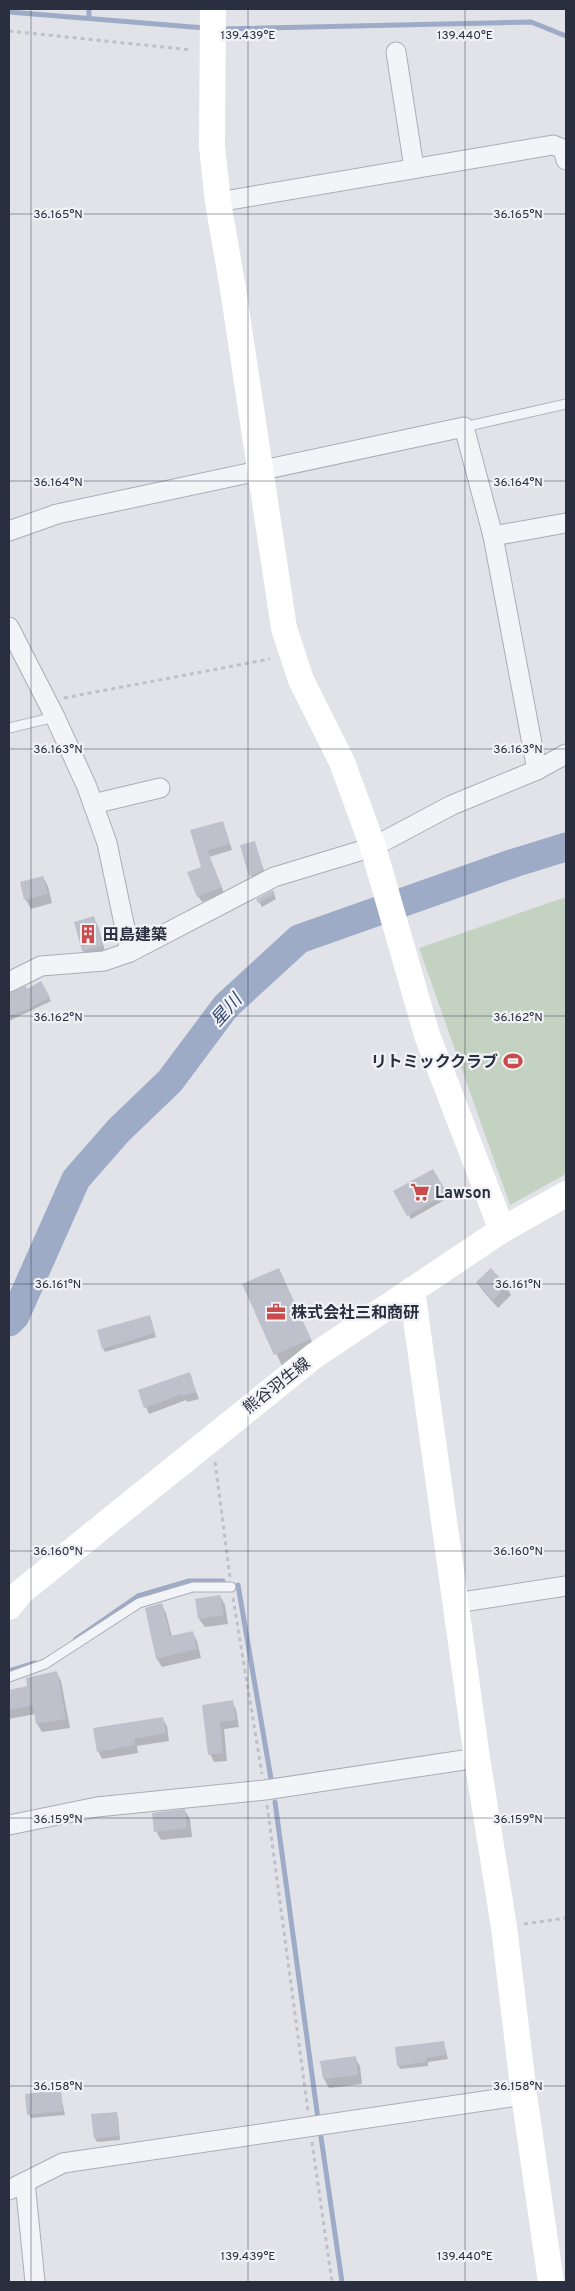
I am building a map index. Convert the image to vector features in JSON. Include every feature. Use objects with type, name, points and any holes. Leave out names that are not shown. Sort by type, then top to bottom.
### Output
[{"type":"street","points":[[213,10],[212,146],[218,202],[286,638],[301,680],[342,762],[375,855],[427,1035],[502,1230]]},
{"type":"street","points":[[396,52],[414,168]]},
{"type":"street","points":[[218,202],[553,144],[563,148],[566,160]]},
{"type":"street","points":[[9,531],[57,514],[464,427],[493,536],[537,770]]},
{"type":"street","points":[[493,536],[566,524]]},
{"type":"street","points":[[9,627],[51,709],[93,804],[107,843],[130,952]]},
{"type":"street","points":[[9,982],[41,966],[104,961],[130,952],[274,876],[375,855],[452,805],[537,770],[566,754]]},
{"type":"street","points":[[93,804],[160,788]]},
{"type":"street","name":"熊谷羽生線","points":[[9,1607],[21,1592],[212,1436],[314,1356],[502,1230],[566,1194]]},
{"type":"street","points":[[412,1290],[477,1758],[504,1927],[524,2095],[552,2282]]},
{"type":"street","points":[[456,1603],[566,1586]]},
{"type":"street","points":[[9,1825],[97,1807],[265,1790],[477,1758]]},
{"type":"street","points":[[35,2282],[17,2186],[63,2163],[524,2095]]},
{"type":"lane","points":[[464,427],[566,404]]},
{"type":"lane","points":[[9,728],[51,709]]},
{"type":"lane","points":[[9,1677],[45,1664],[139,1603],[193,1587],[231,1587]]},
{"type":"path","points":[[9,30],[213,51]]},
{"type":"path","points":[[51,709],[270,659]]},
{"type":"path","points":[[212,1436],[231,1587],[265,1790],[332,2282]]},
{"type":"path","points":[[504,1927],[566,1918]]},
{"type":"green space","name":"リトミッククラブ","points":[[566,897],[566,1174],[510,1205],[419,948]]},
{"type":"building","points":[[223,821],[230,844],[207,850],[222,887],[197,897],[187,872],[201,867],[190,830]]},
{"type":"building","points":[[255,841],[263,870],[249,877],[240,845]]},
{"type":"building","points":[[43,876],[48,894],[24,900],[20,882]]},
{"type":"building","points":[[273,890],[275,894],[258,903],[256,899]]},
{"type":"building","name":"田島建築","points":[[94,916],[102,946],[82,951],[74,922]]},
{"type":"building","points":[[41,981],[50,997],[26,1010],[9,1016],[9,993],[26,986],[27,989]]},
{"type":"building","name":"Lawson","points":[[433,1169],[447,1193],[407,1216],[393,1191]]},
{"type":"building","name":"株式会社三和商研","points":[[279,1268],[311,1339],[274,1355],[242,1284]]},
{"type":"building","points":[[491,1268],[507,1286],[493,1300],[476,1282]]},
{"type":"building","points":[[150,1315],[155,1333],[102,1349],[97,1330]]},
{"type":"building","points":[[190,1372],[196,1392],[182,1396],[182,1394],[144,1408],[138,1390]]},
{"type":"building","points":[[220,1595],[224,1615],[198,1619],[195,1599]]},
{"type":"building","points":[[162,1603],[170,1636],[193,1631],[197,1649],[156,1659],[145,1608]]},
{"type":"building","points":[[57,1671],[66,1719],[36,1724],[33,1705],[9,1710],[9,1690],[27,1686],[26,1678]]},
{"type":"building","points":[[233,1700],[236,1720],[220,1722],[223,1753],[208,1755],[202,1705]]},
{"type":"building","points":[[163,1717],[166,1733],[134,1739],[135,1745],[97,1752],[93,1728]]},
{"type":"building","points":[[185,1809],[187,1828],[154,1832],[152,1813]]},
{"type":"building","points":[[444,2041],[446,2055],[426,2058],[427,2062],[397,2066],[395,2047]]},
{"type":"building","points":[[356,2056],[358,2075],[323,2079],[320,2061]]},
{"type":"building","points":[[61,2090],[63,2111],[27,2115],[25,2094]]},
{"type":"building","points":[[117,2112],[119,2136],[94,2139],[91,2114]]},
{"type":"waterway","points":[[89,9],[89,18]]},
{"type":"waterway","points":[[9,12],[205,28]]},
{"type":"waterway","points":[[221,29],[531,22],[566,36]]},
{"type":"waterway","name":"星川","points":[[9,1322],[15,1316],[76,1179],[119,1130],[170,1081],[226,1006],[299,939],[514,863],[566,847]]},
{"type":"waterway","points":[[76,1639],[138,1596],[189,1581],[223,1581]]},
{"type":"waterway","points":[[238,1585],[271,1779]]},
{"type":"waterway","points":[[9,1671],[35,1663]]},
{"type":"waterway","points":[[275,1802],[318,2119]]},
{"type":"waterway","points":[[321,2137],[342,2282]]},
{"type":"place","name":"田島建築","points":[[88,934]]},
{"type":"place","name":"リトミッククラブ","points":[[513,1061]]},
{"type":"place","name":"Lawson","points":[[420,1192]]},
{"type":"place","name":"株式会社三和商研","points":[[276,1312]]}]
